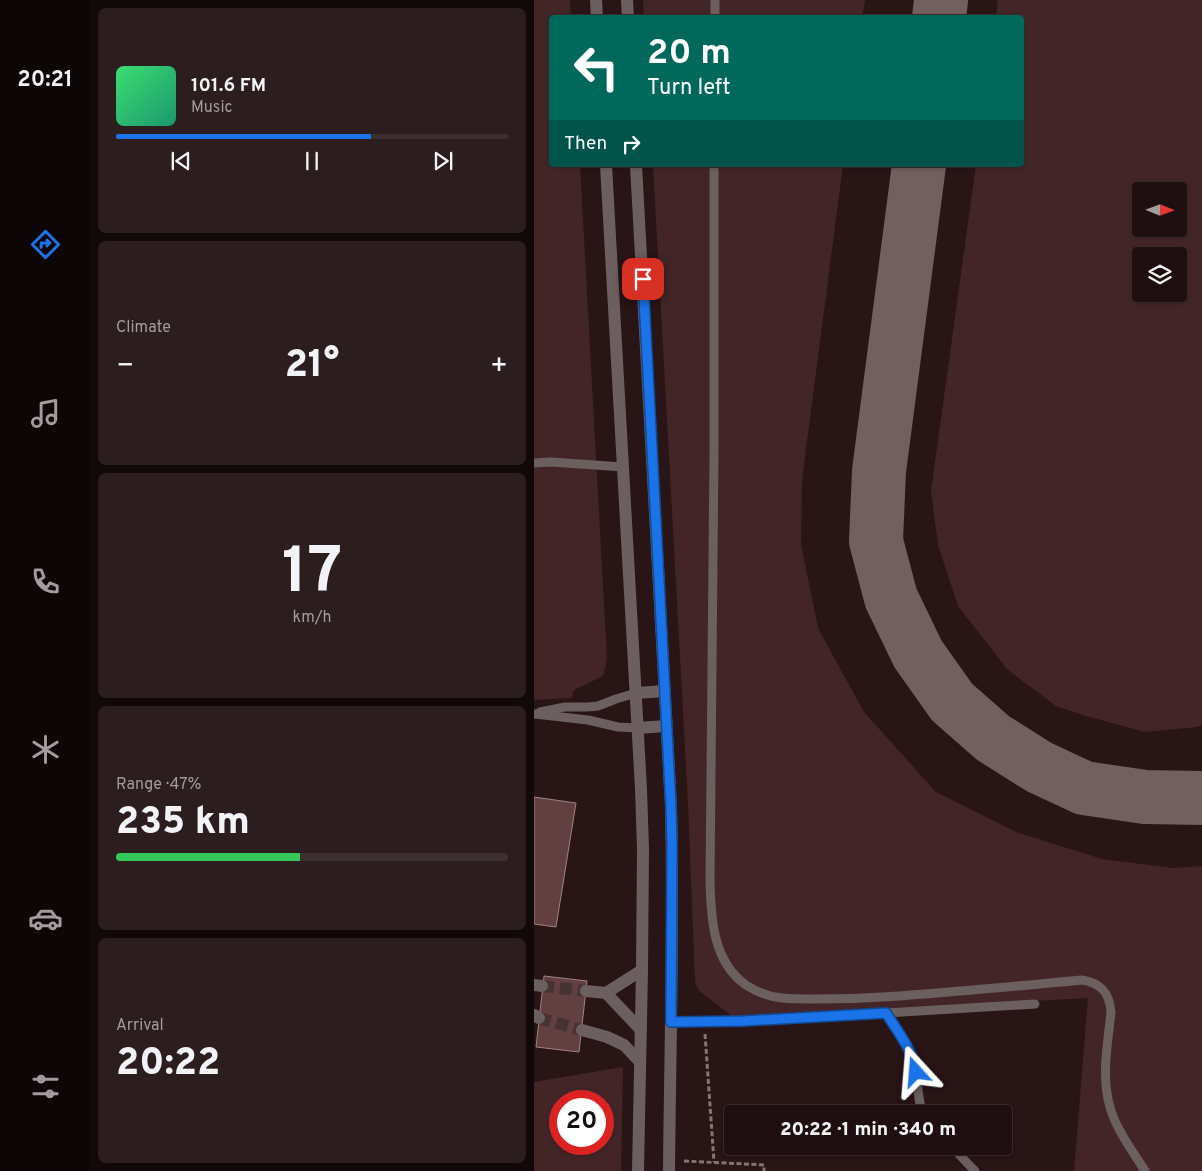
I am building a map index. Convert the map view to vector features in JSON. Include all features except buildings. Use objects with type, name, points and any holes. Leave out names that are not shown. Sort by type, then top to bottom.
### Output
[{"type":"street","points":[[596,0],[597,15]]},
{"type":"street","points":[[627,0],[628,15]]},
{"type":"street","points":[[606,167],[643,849],[638,1171]]},
{"type":"street","points":[[636,167],[671,807],[669,1166]]},
{"type":"street","points":[[636,693],[665,691]]},
{"type":"street","points":[[637,728],[666,726]]},
{"type":"street","points":[[586,991],[606,993],[642,970]]},
{"type":"street","points":[[606,993],[641,1030]]},
{"type":"street","points":[[582,1030],[607,1037],[624,1045],[640,1062]]},
{"type":"lane","points":[[715,0],[715,15]]},
{"type":"lane","points":[[714,167],[714,461],[710,882],[712,916],[717,945],[728,967],[736,977],[757,991],[780,998],[857,999],[947,993],[1082,980],[1090,981],[1103,990],[1111,1005],[1104,1068],[1108,1103],[1122,1136],[1145,1171]]},
{"type":"lane","points":[[534,464],[551,462],[623,467]]},
{"type":"lane","points":[[535,714],[553,709],[598,706],[636,693]]},
{"type":"lane","points":[[535,714],[588,720],[618,727],[637,728]]},
{"type":"lane","points":[[671,1022],[743,1021],[1036,1004]]},
{"type":"lane","points":[[886,1013],[910,1051],[914,1061],[920,1105]]},
{"type":"lane","points":[[959,1155],[974,1171]]},
{"type":"path","points":[[704,1021],[714,1162]]},
{"type":"path","points":[[669,1166],[714,1162],[764,1165],[764,1171]]},
{"type":"shaded area","points":[[534,0],[570,0],[571,15],[549,15],[549,167],[580,167],[607,659],[604,673],[601,677],[574,690],[572,698],[534,700]]},
{"type":"shaded area","points":[[643,0],[865,0],[862,15],[644,15]]},
{"type":"shaded area","points":[[998,0],[1202,0],[1203,725],[1145,732],[1056,706],[1008,670],[958,606],[938,545],[931,491],[976,167],[1024,167],[1024,15],[996,15]]},
{"type":"shaded area","points":[[653,167],[843,167],[802,480],[801,544],[818,628],[864,712],[936,792],[1016,832],[1102,859],[1173,868],[1202,866],[1202,1171],[1074,1171],[1088,998],[735,1018],[699,991],[695,982],[688,803]]},
{"type":"shaded area","points":[[623,1067],[621,1171],[534,1171],[534,1082]]},
{"type":"taxiway","points":[[939,15],[941,0]]},
{"type":"taxiway","points":[[919,167],[879,471],[876,541],[891,598],[918,654],[952,702],[993,738],[1039,767],[1084,788],[1145,797],[1203,798]]},
{"type":"tunnel","points":[[542,986],[586,991]]},
{"type":"tunnel","points":[[539,1018],[582,1030]]},
{"type":"route","points":[[643,279],[671,807],[671,1022],[743,1021],[886,1013],[910,1051],[916,1072]]}]
